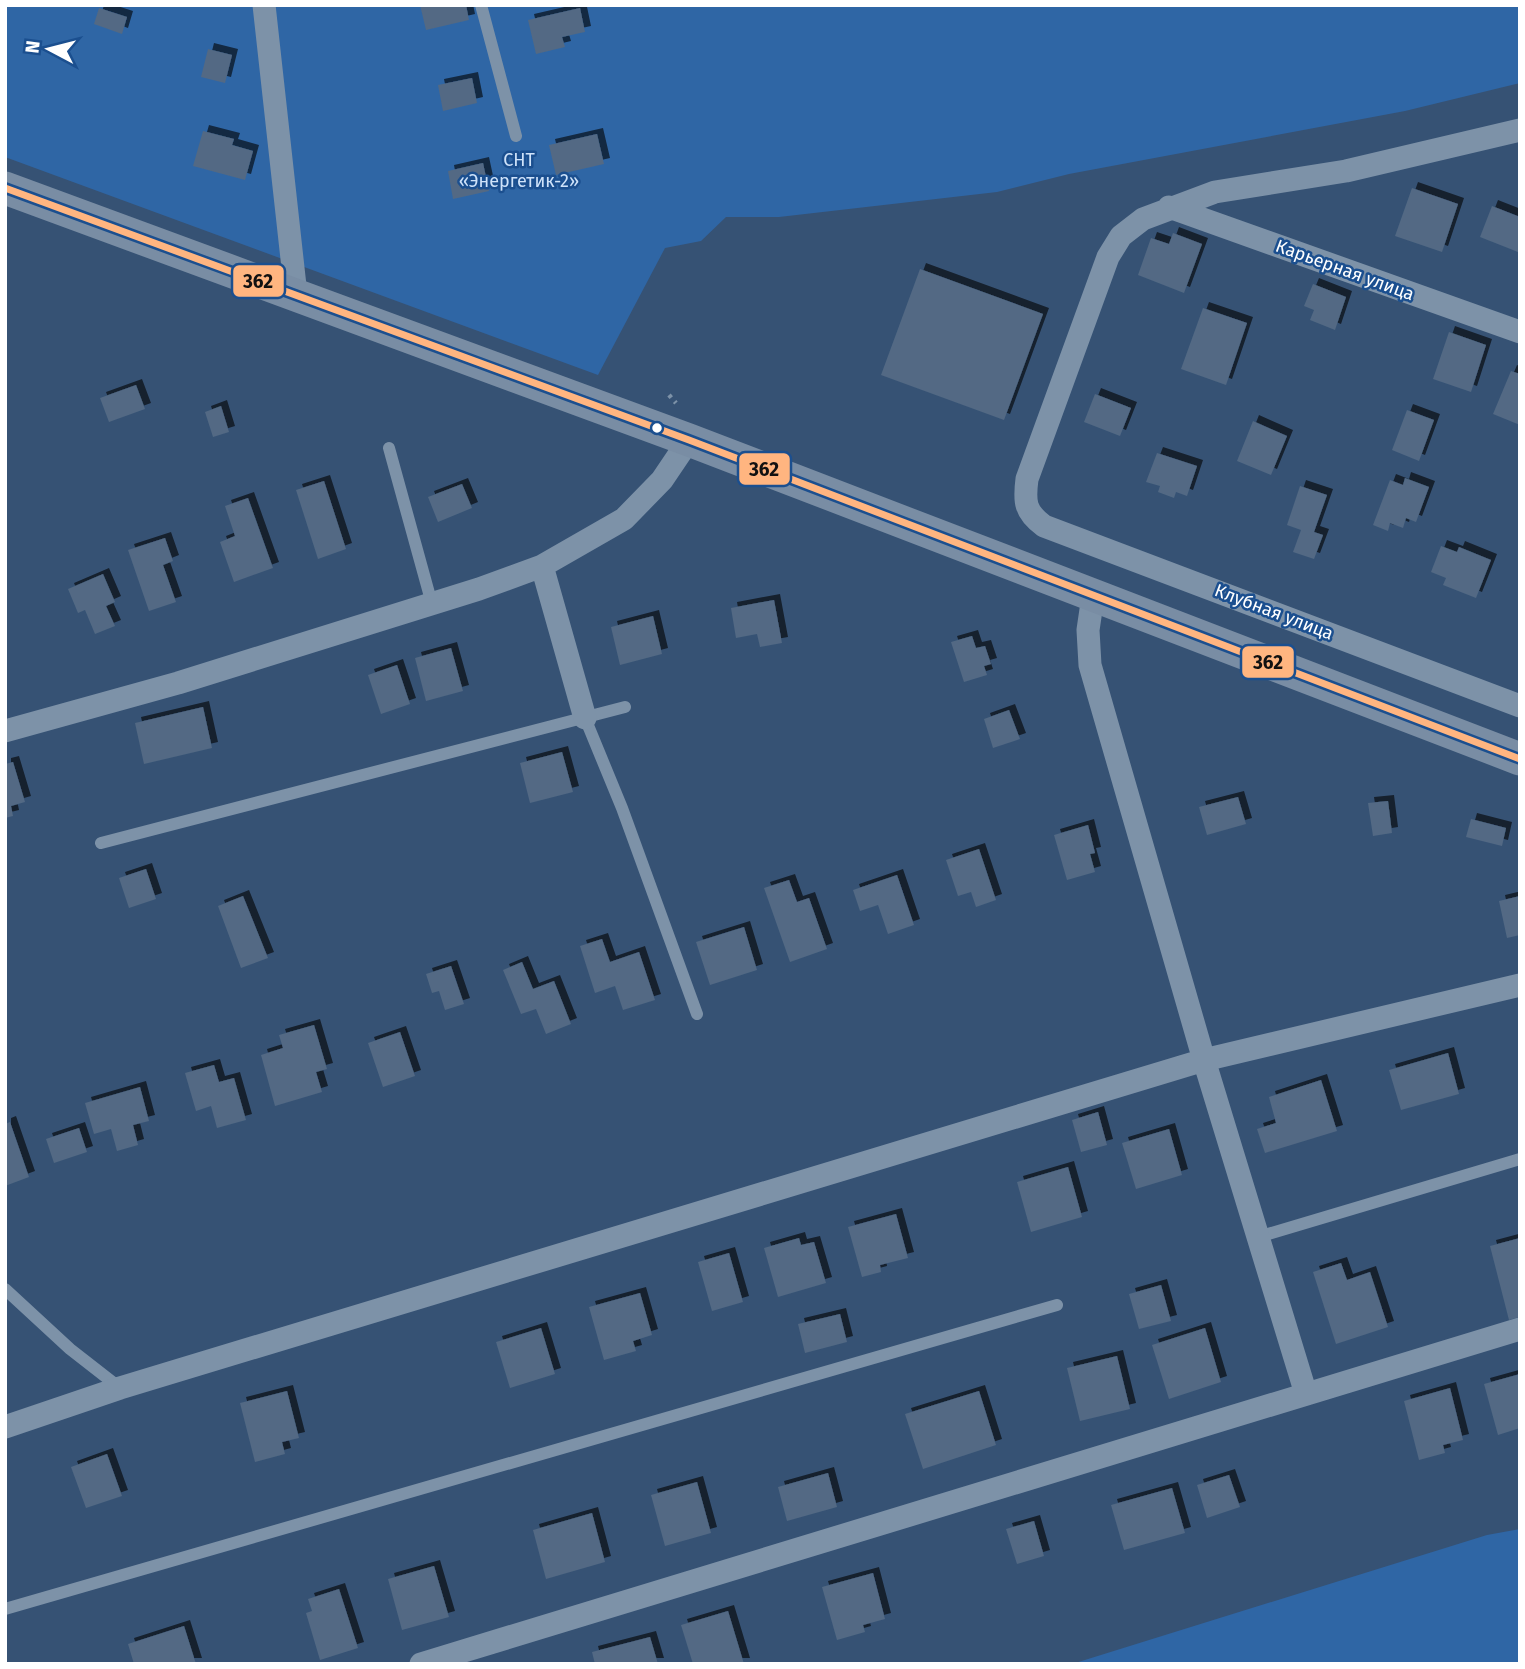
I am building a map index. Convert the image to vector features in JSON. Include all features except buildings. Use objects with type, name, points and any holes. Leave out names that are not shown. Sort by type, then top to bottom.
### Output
[{"type":"main road","points":[[5,188],[689,440],[1520,759]]},
{"type":"street","points":[[264,5],[296,295]]},
{"type":"street","points":[[1169,207],[1215,192],[1346,171],[1520,130]]},
{"type":"street","name":"Карьерная улица","points":[[1169,207],[1520,332]]},
{"type":"street","name":"Клубная улица","points":[[1169,207],[1143,219],[1121,236],[1108,257],[1027,479],[1024,501],[1030,516],[1044,526],[1520,706]]},
{"type":"street","points":[[5,731],[178,683],[432,604],[542,566],[624,519],[662,480],[689,440]]},
{"type":"street","points":[[542,566],[585,718]]},
{"type":"street","points":[[1093,596],[1088,630],[1090,665],[1204,1059],[1306,1394]]},
{"type":"street","points":[[5,1427],[120,1388],[1204,1059],[1520,985]]},
{"type":"street","points":[[421,1664],[1520,1329]]},
{"type":"lane","points":[[481,5],[516,136]]},
{"type":"lane","points":[[389,448],[432,604]]},
{"type":"lane","points":[[102,843],[625,707]]},
{"type":"lane","points":[[585,718],[622,808],[697,1014]]},
{"type":"lane","points":[[1258,1237],[1520,1159]]},
{"type":"lane","points":[[5,1289],[70,1349],[120,1388]]},
{"type":"lane","points":[[5,1609],[1057,1305]]},
{"type":"green space","name":"СНТ «Энергетик-2»","points":[[5,5],[1520,5],[1520,83],[1405,111],[1069,174],[997,192],[779,217],[726,217],[701,241],[665,248],[598,375],[5,157]]},
{"type":"green space","points":[[1520,1529],[1520,1664],[1072,1664],[1487,1535]]},
{"type":"transit line","name":"362","points":[[5,188],[689,440],[1520,759]]}]
